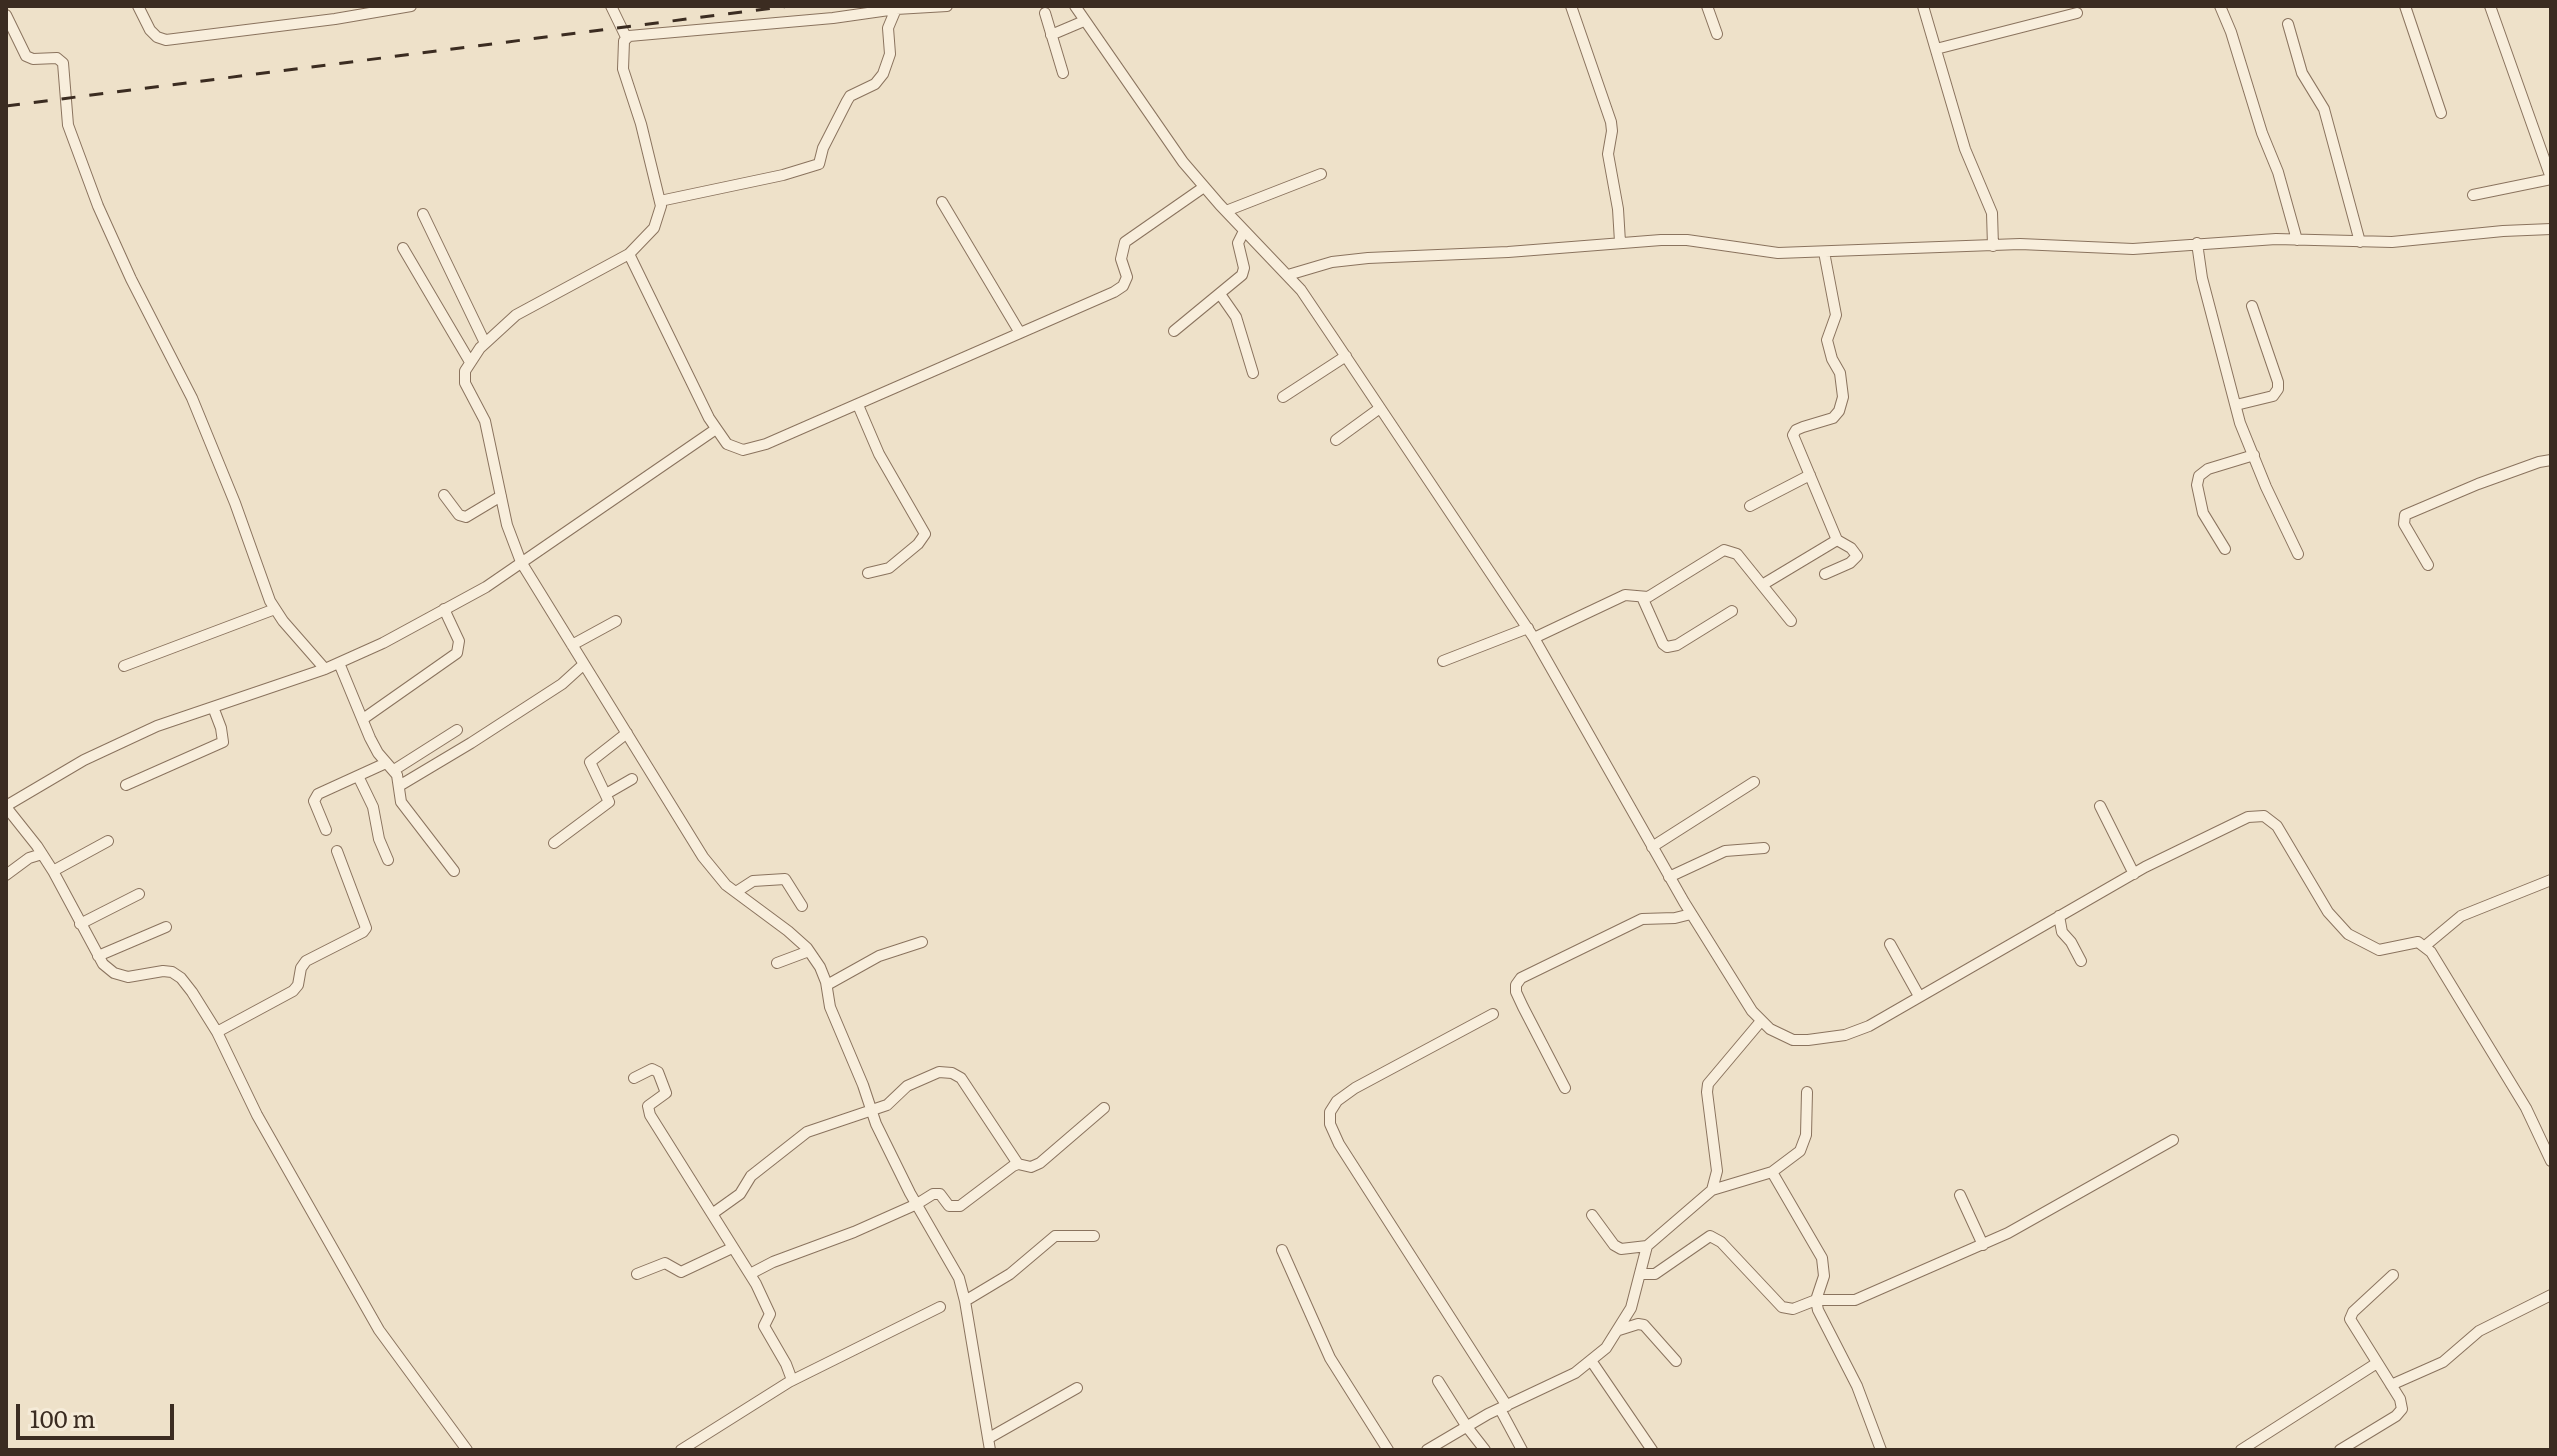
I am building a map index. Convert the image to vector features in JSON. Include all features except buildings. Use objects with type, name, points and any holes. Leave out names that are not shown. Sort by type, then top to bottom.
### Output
[{"type":"street","points":[[138,6],[150,30],[166,40],[335,19],[411,6]]},
{"type":"street","points":[[611,6],[626,37],[622,50],[623,69],[641,124],[660,201],[659,216],[654,228],[629,254],[516,315],[485,343],[470,362],[465,371],[465,383],[485,421],[507,525],[521,562],[703,857],[726,885],[788,931],[809,951],[820,967],[827,985],[830,1007],[872,1111],[917,1204],[953,1266],[965,1301],[990,1450]]},
{"type":"street","points":[[626,37],[947,6]]},
{"type":"street","points":[[1075,6],[1204,187],[1301,290],[1346,356],[1531,633],[1669,877],[1761,1021],[1793,1040],[1826,1039],[1869,1026],[2134,874],[2248,817],[2264,816],[2277,826],[2328,912],[2348,934],[2379,950],[2410,942],[2425,946],[2444,971],[2526,1108],[2551,1161]]},
{"type":"street","points":[[1571,6],[1611,122],[1608,154],[1618,209],[1620,242]]},
{"type":"street","points":[[1707,6],[1717,34]]},
{"type":"street","points":[[1923,6],[1965,149],[1992,213],[1993,246]]},
{"type":"street","points":[[2220,6],[2278,172],[2297,240]]},
{"type":"street","points":[[2405,6],[2441,113]]},
{"type":"street","points":[[2473,195],[2551,178],[2490,6]]},
{"type":"street","points":[[660,201],[783,175],[819,164],[823,148],[850,96],[875,84],[883,74],[890,54],[888,28],[896,9]]},
{"type":"street","points":[[1045,13],[1063,73]]},
{"type":"street","points":[[1936,49],[2077,13]]},
{"type":"street","points":[[6,15],[26,56],[33,59],[53,57],[63,63],[65,112],[76,153],[131,279],[192,398],[235,503],[264,589],[275,609],[325,669]]},
{"type":"street","points":[[1051,35],[1084,21]]},
{"type":"street","points":[[2288,24],[2302,73],[2324,109],[2360,242]]},
{"type":"street","points":[[1226,211],[1321,174]]},
{"type":"street","points":[[629,254],[716,429],[727,444],[743,450],[766,444],[1062,317],[1123,286],[1127,277],[1121,259],[1125,242],[1204,187]]},
{"type":"street","points":[[942,202],[1020,333]]},
{"type":"street","points":[[423,214],[485,343]]},
{"type":"street","points":[[1288,275],[1332,262],[1368,258],[1508,252],[1620,242],[1687,240],[1778,253],[2046,244],[2133,249],[2197,243],[2297,240],[2400,242],[2551,229]]},
{"type":"street","points":[[1174,331],[1242,275],[1244,268],[1238,243],[1244,231]]},
{"type":"street","points":[[2197,243],[2202,278],[2236,405],[2272,502],[2298,554]]},
{"type":"street","points":[[403,248],[470,362]]},
{"type":"street","points":[[1824,252],[1836,315],[1827,340],[1840,373],[1843,397],[1839,411],[1833,418],[1803,427],[1793,435],[1837,540],[1851,548],[1857,556],[1850,563],[1825,574]]},
{"type":"street","points":[[1220,294],[1236,317],[1253,373]]},
{"type":"street","points":[[2236,405],[2273,396],[2278,389],[2252,306]]},
{"type":"street","points":[[1283,397],[1346,356]]},
{"type":"street","points":[[858,405],[879,454],[925,534],[889,568],[868,573]]},
{"type":"street","points":[[1336,440],[1380,408]]},
{"type":"street","points":[[467,1450],[379,1330],[257,1115],[217,1032],[192,992],[172,972],[128,977],[114,973],[98,956],[42,854],[6,807],[84,760],[157,726],[325,669],[486,587],[716,429]]},
{"type":"street","points":[[2225,549],[2203,513],[2197,485],[2199,476],[2208,469],[2254,455]]},
{"type":"street","points":[[2428,565],[2404,524],[2405,515],[2478,484],[2551,460]]},
{"type":"street","points":[[1750,506],[1810,475]]},
{"type":"street","points":[[444,495],[459,515],[466,517],[501,496]]},
{"type":"street","points":[[1762,585],[1837,540]]},
{"type":"street","points":[[1443,661],[1531,633],[1625,595],[1642,597],[1653,594],[1724,550],[1737,554],[1791,621]]},
{"type":"street","points":[[1642,597],[1667,647],[1677,645],[1732,611]]},
{"type":"street","points":[[124,666],[275,609]]},
{"type":"street","points":[[363,719],[457,653],[459,641],[444,609]]},
{"type":"street","points":[[572,645],[616,621]]},
{"type":"street","points":[[339,663],[370,738],[390,766],[399,786],[401,802],[454,871]]},
{"type":"street","points":[[399,786],[562,684],[584,664]]},
{"type":"street","points":[[126,785],[223,742],[213,707]]},
{"type":"street","points":[[326,830],[316,809],[315,797],[358,776],[390,766],[457,730]]},
{"type":"street","points":[[554,843],[609,802],[590,762],[627,733]]},
{"type":"street","points":[[358,776],[373,807],[379,839],[388,860]]},
{"type":"street","points":[[606,794],[632,779]]},
{"type":"street","points":[[1652,847],[1754,782]]},
{"type":"street","points":[[2100,806],[2134,874]]},
{"type":"street","points":[[53,871],[108,841]]},
{"type":"street","points":[[1669,877],[1725,851],[1764,848]]},
{"type":"street","points":[[217,1032],[293,991],[306,961],[366,928],[337,851]]},
{"type":"street","points":[[6,875],[24,861],[42,854]]},
{"type":"street","points":[[736,892],[753,881],[785,879],[802,906]]},
{"type":"street","points":[[2425,946],[2461,916],[2551,880]]},
{"type":"street","points":[[80,924],[139,894]]},
{"type":"street","points":[[1565,1088],[1519,999],[1516,985],[1521,978],[1642,919],[1691,914]]},
{"type":"street","points":[[2059,916],[2062,932],[2074,945],[2081,961]]},
{"type":"street","points":[[98,956],[166,927]]},
{"type":"street","points":[[827,985],[879,956],[922,942]]},
{"type":"street","points":[[1890,944],[1919,996]]},
{"type":"street","points":[[777,963],[809,951]]},
{"type":"street","points":[[1493,1014],[1337,1101],[1330,1112],[1330,1124],[1339,1144],[1504,1408],[1522,1450]]},
{"type":"street","points":[[1712,1190],[1717,1171],[1708,1084],[1761,1021]]},
{"type":"street","points":[[634,1078],[652,1069],[658,1072],[666,1093],[648,1106],[650,1115],[750,1274],[770,1314],[764,1326],[789,1369],[792,1380]]},
{"type":"street","points":[[712,1214],[740,1194],[751,1176],[807,1132],[891,1103],[907,1086],[932,1074],[952,1073],[967,1085],[1018,1164],[1031,1167],[1040,1163],[1104,1108]]},
{"type":"street","points":[[1592,1215],[1614,1245],[1621,1249],[1647,1246],[1712,1190],[1772,1172],[1800,1151],[1804,1144],[1807,1092]]},
{"type":"street","points":[[1640,1274],[1655,1274],[1710,1236],[1721,1242],[1782,1307],[1793,1309],[1816,1300],[1838,1301],[1868,1296],[1983,1245],[2173,1140]]},
{"type":"street","points":[[750,1274],[773,1262],[841,1238],[936,1193],[949,1206],[960,1206],[1018,1164]]},
{"type":"street","points":[[1772,1172],[1822,1258],[1824,1276],[1816,1300],[1830,1336],[1863,1400],[1881,1450]]},
{"type":"street","points":[[1960,1195],[1983,1245]]},
{"type":"street","points":[[965,1301],[1010,1274],[1055,1236],[1094,1236]]},
{"type":"street","points":[[1427,1450],[1592,1362],[1619,1330],[1631,1308],[1647,1246]]},
{"type":"street","points":[[637,1274],[665,1263],[681,1272],[732,1248]]},
{"type":"street","points":[[1282,1250],[1330,1358],[1388,1450]]},
{"type":"street","points":[[2340,1450],[2400,1412],[2402,1404],[2351,1316],[2393,1275]]},
{"type":"street","points":[[2391,1385],[2443,1362],[2479,1331],[2551,1295]]},
{"type":"street","points":[[681,1450],[792,1380],[940,1307]]},
{"type":"street","points":[[1619,1330],[1644,1325],[1676,1361]]},
{"type":"street","points":[[1592,1362],[1652,1450]]},
{"type":"street","points":[[2241,1450],[2377,1363]]},
{"type":"street","points":[[1438,1381],[1485,1450]]},
{"type":"street","points":[[989,1438],[1077,1388]]},
{"type":"railway","points":[[6,106],[789,6]]}]
